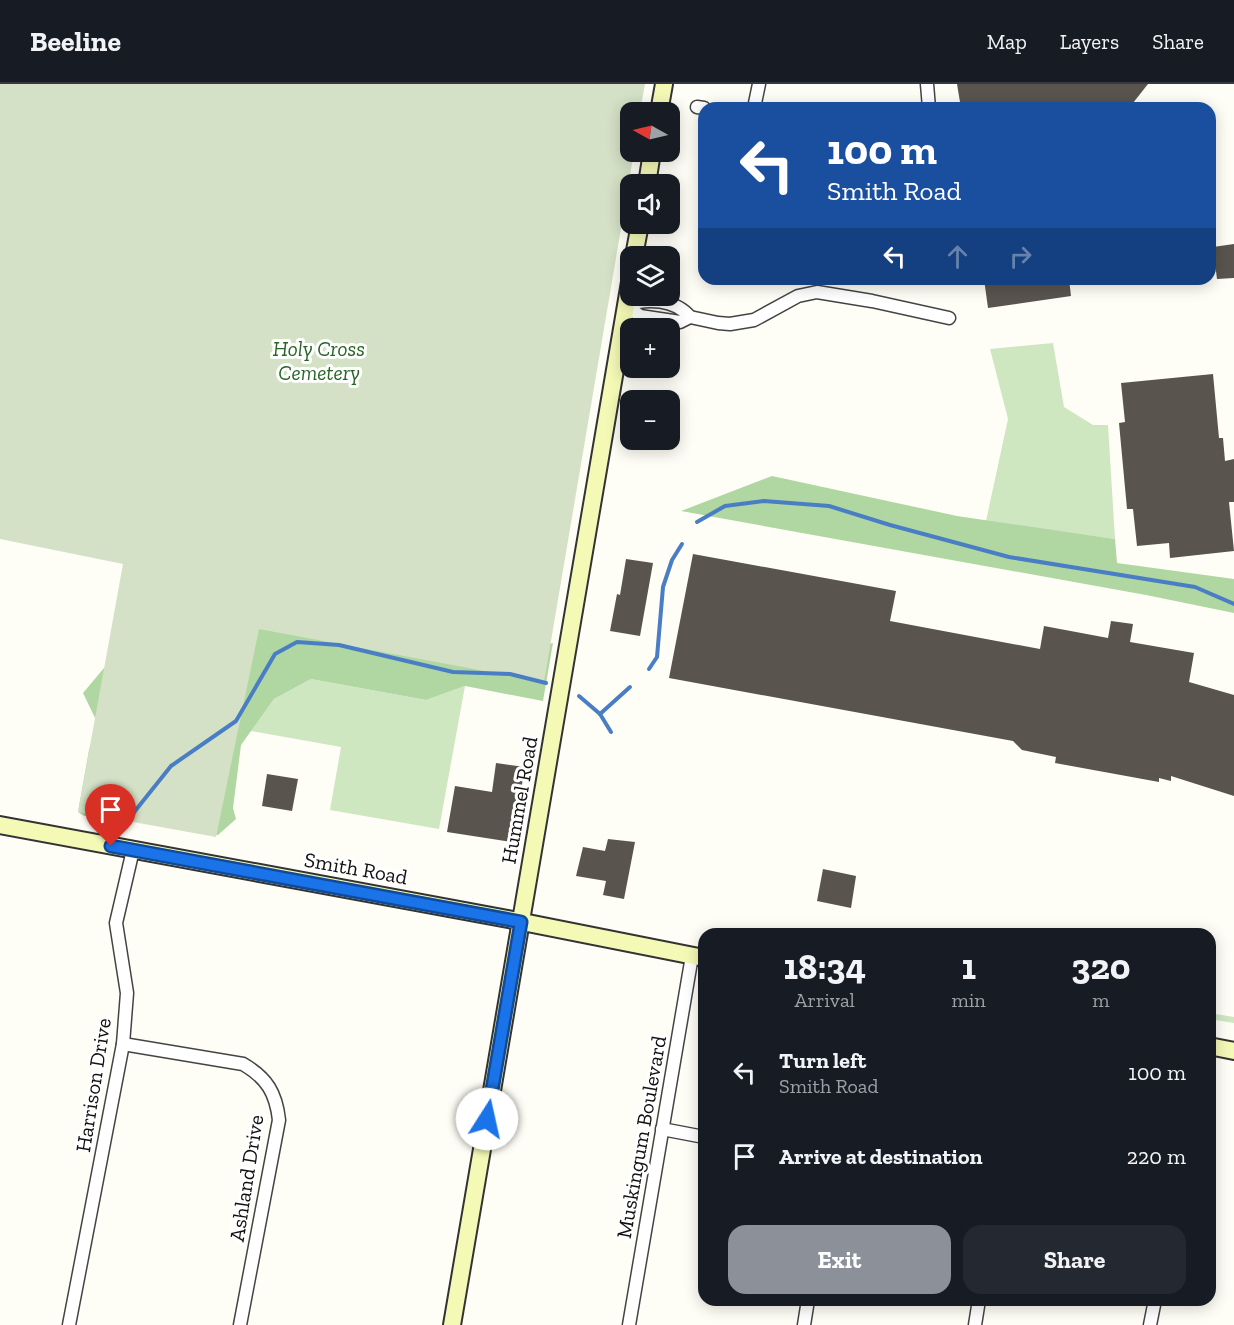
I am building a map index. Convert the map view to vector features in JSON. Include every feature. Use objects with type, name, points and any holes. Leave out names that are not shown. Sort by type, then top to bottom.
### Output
[{"type":"street","points":[[661,102],[664,84]]},
{"type":"street","points":[[755,102],[759,84]]},
{"type":"street","points":[[927,84],[928,102]]},
{"type":"street","points":[[676,306],[682,308],[690,317],[718,323],[748,321],[798,296],[817,292],[872,301],[948,318]]},
{"type":"street","name":"Hummel Road","points":[[452,1325],[626,306]]},
{"type":"street","name":"Smith Road","points":[[0,825],[698,957]]},
{"type":"street","name":"Harrison Drive","points":[[69,1325],[123,1044],[127,993],[116,923],[133,850]]},
{"type":"street","name":"Muskingum Boulevard","points":[[629,1325],[662,1129],[698,957]]},
{"type":"street","name":"Ashland Drive","points":[[123,1044],[243,1064],[256,1072],[267,1084],[277,1102],[279,1120],[240,1325]]},
{"type":"street","points":[[1216,1047],[1234,1051]]},
{"type":"street","points":[[662,1129],[698,1136]]},
{"type":"street","points":[[804,1325],[807,1306]]},
{"type":"street","points":[[975,1325],[978,1306]]},
{"type":"street","points":[[1150,1325],[1154,1306]]},
{"type":"green space","name":"Holy Cross Cemetery","points":[[0,84],[645,84],[642,102],[620,102],[620,162],[632,162],[630,174],[620,174],[620,234],[544,682],[259,629],[216,837],[78,812],[123,564],[0,539]]},
{"type":"green space","points":[[1053,343],[1064,407],[1093,425],[1108,425],[1115,539],[986,521],[1008,419],[990,349]]},
{"type":"green space","points":[[772,476],[957,516],[1115,539],[1117,563],[1234,579],[1234,613],[681,511]]},
{"type":"green space","points":[[261,614],[499,654],[553,643],[543,701],[465,686],[426,700],[311,679],[274,699],[241,745],[233,808],[236,819],[218,835],[180,830],[92,810],[89,816],[78,812],[89,750],[97,722],[83,693],[104,668]]},
{"type":"green space","points":[[311,679],[426,700],[465,686],[439,829],[330,810],[341,747],[251,731],[274,699]]},
{"type":"green space","points":[[1216,1014],[1234,1017],[1234,1023],[1216,1020]]},
{"type":"building","points":[[957,84],[1148,84],[1134,102],[960,102]]},
{"type":"building","points":[[1234,244],[1234,278],[1217,279],[1216,247]]},
{"type":"building","points":[[985,285],[1070,285],[1071,296],[988,308]]},
{"type":"building","points":[[1213,374],[1219,438],[1223,438],[1225,461],[1234,459],[1234,502],[1229,502],[1234,551],[1170,558],[1169,543],[1137,546],[1133,509],[1127,509],[1119,423],[1125,422],[1121,383]]},
{"type":"building","points":[[693,554],[896,591],[890,621],[1040,649],[1044,626],[1108,638],[1111,621],[1133,624],[1130,642],[1194,653],[1189,682],[1234,695],[1234,796],[1171,776],[1171,781],[1159,778],[1159,782],[1055,763],[1056,757],[1022,750],[1013,741],[669,678]]},
{"type":"building","points":[[626,559],[653,563],[640,636],[610,631],[617,594],[620,595]]},
{"type":"building","points":[[496,763],[525,767],[512,842],[447,832],[455,786],[492,792]]},
{"type":"building","points":[[267,774],[298,779],[292,811],[262,806]]},
{"type":"building","points":[[608,839],[635,842],[624,899],[603,895],[606,881],[576,876],[583,847],[605,851]]},
{"type":"building","points":[[823,869],[856,876],[851,908],[817,901]]},
{"type":"waterway","points":[[697,522],[725,506],[764,501],[829,506],[1009,557],[1195,587],[1234,604]]},
{"type":"waterway","points":[[649,669],[657,657],[663,587],[672,560],[682,544]]},
{"type":"waterway","points":[[127,821],[171,766],[236,721],[275,654],[297,642],[339,645],[453,672],[510,674],[546,683]]},
{"type":"waterway","points":[[579,696],[600,714],[630,687]]},
{"type":"waterway","points":[[600,714],[611,732]]},
{"type":"route","points":[[111,846],[521,922],[487,1119]]}]
